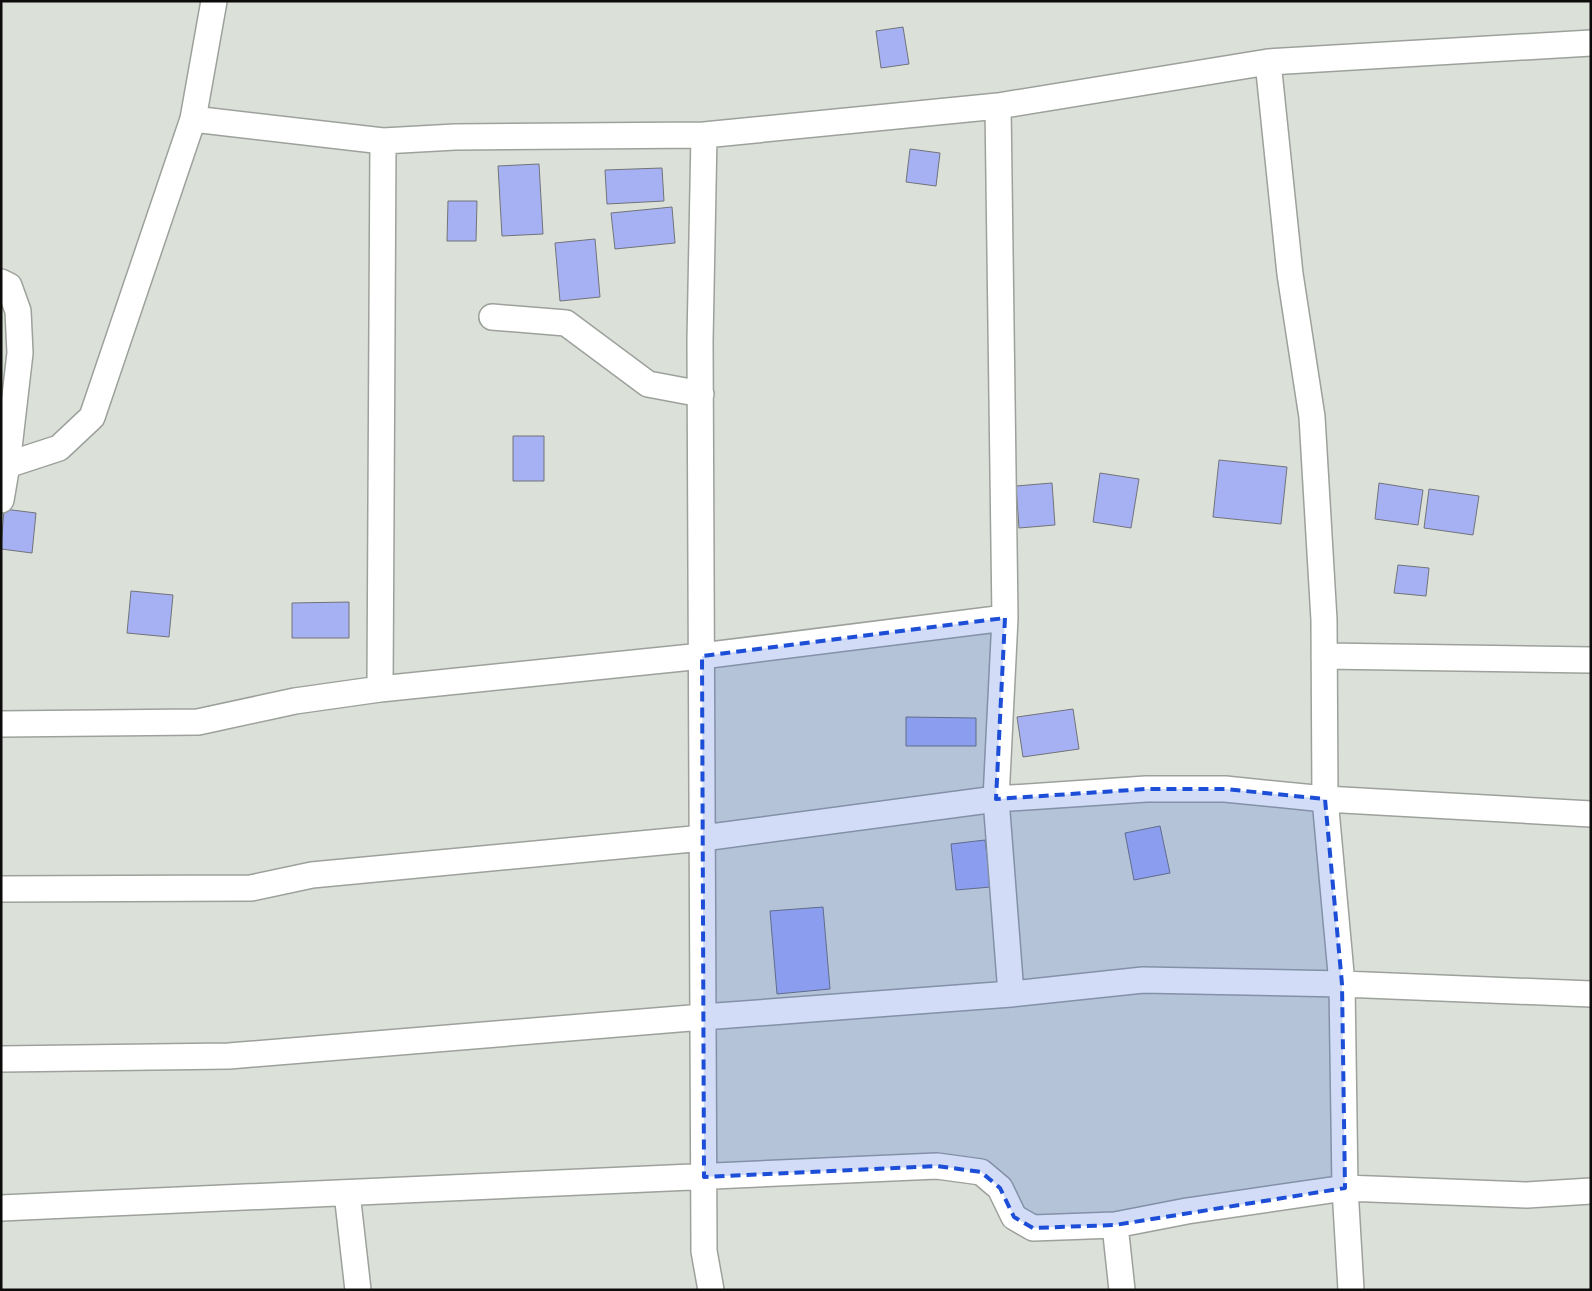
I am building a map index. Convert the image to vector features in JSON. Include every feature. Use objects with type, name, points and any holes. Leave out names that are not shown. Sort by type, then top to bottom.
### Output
[{"type":"street","points":[[4,465],[58,448],[92,417],[193,119],[214,1]]},
{"type":"street","points":[[193,119],[383,141],[455,137],[704,136],[998,106],[1268,62],[1591,43]]},
{"type":"street","points":[[1268,62],[1290,274],[1312,417],[1324,620],[1325,799],[1342,984],[1345,1188],[1351,1290]]},
{"type":"street","points":[[998,106],[1005,618],[996,799],[1011,994]]},
{"type":"street","points":[[704,136],[700,341],[704,1251],[711,1290]]},
{"type":"street","points":[[380,689],[383,141]]},
{"type":"street","points":[[1,282],[9,286],[18,310],[20,345],[1,500]]},
{"type":"street","points":[[492,317],[566,323],[648,384],[701,394]]},
{"type":"street","points":[[1,724],[198,722],[295,702],[380,689],[702,656],[1005,618]]},
{"type":"street","points":[[1324,656],[1591,660]]},
{"type":"street","points":[[1,889],[251,888],[312,875],[703,838],[996,799],[1146,789],[1225,789],[1325,799],[1591,814]]},
{"type":"street","points":[[1,1059],[229,1056],[1011,994],[1143,980],[1342,984],[1591,994]]},
{"type":"street","points":[[1,1208],[937,1166],[981,1172],[1000,1188],[1014,1217],[1033,1228],[1115,1225],[1187,1211],[1345,1188],[1527,1195],[1591,1191]]},
{"type":"street","points":[[348,1193],[358,1290]]},
{"type":"street","points":[[1115,1225],[1122,1290]]},
{"type":"highlighted area","points":[[1005,618],[996,799],[1146,789],[1225,789],[1325,799],[1342,984],[1345,1188],[1115,1225],[1033,1228],[1014,1217],[1000,1188],[981,1172],[937,1166],[704,1177],[702,656]]},
{"type":"building","points":[[903,27],[909,64],[881,68],[876,31]]},
{"type":"building","points":[[910,149],[940,153],[936,186],[906,182]]},
{"type":"building","points":[[539,164],[543,234],[502,236],[498,166]]},
{"type":"building","points":[[662,168],[664,201],[607,204],[605,170]]},
{"type":"building","points":[[448,201],[477,201],[476,241],[447,241]]},
{"type":"building","points":[[672,207],[675,243],[615,249],[611,213]]},
{"type":"building","points":[[595,239],[600,297],[560,301],[555,243]]},
{"type":"building","points":[[513,436],[544,436],[544,481],[513,481]]},
{"type":"building","points":[[1219,460],[1287,467],[1281,524],[1213,517]]},
{"type":"building","points":[[1100,473],[1139,479],[1131,528],[1093,522]]},
{"type":"building","points":[[1052,483],[1055,525],[1019,528],[1016,486]]},
{"type":"building","points":[[1379,483],[1423,490],[1418,525],[1375,519]]},
{"type":"building","points":[[1429,489],[1479,496],[1473,535],[1424,528]]},
{"type":"building","points":[[4,509],[36,513],[32,553],[1,549]]},
{"type":"building","points":[[1398,565],[1429,568],[1426,596],[1394,593]]},
{"type":"building","points":[[131,591],[173,595],[169,637],[127,633]]},
{"type":"building","points":[[349,602],[349,638],[292,638],[292,603]]},
{"type":"building","points":[[1073,709],[1079,749],[1023,757],[1017,717]]},
{"type":"building","points":[[906,717],[976,718],[976,746],[906,746]]},
{"type":"building","points":[[1160,826],[1170,873],[1134,880],[1125,833]]},
{"type":"building","points":[[985,840],[991,887],[956,890],[951,844]]},
{"type":"building","points":[[823,907],[830,989],[777,994],[770,911]]}]
